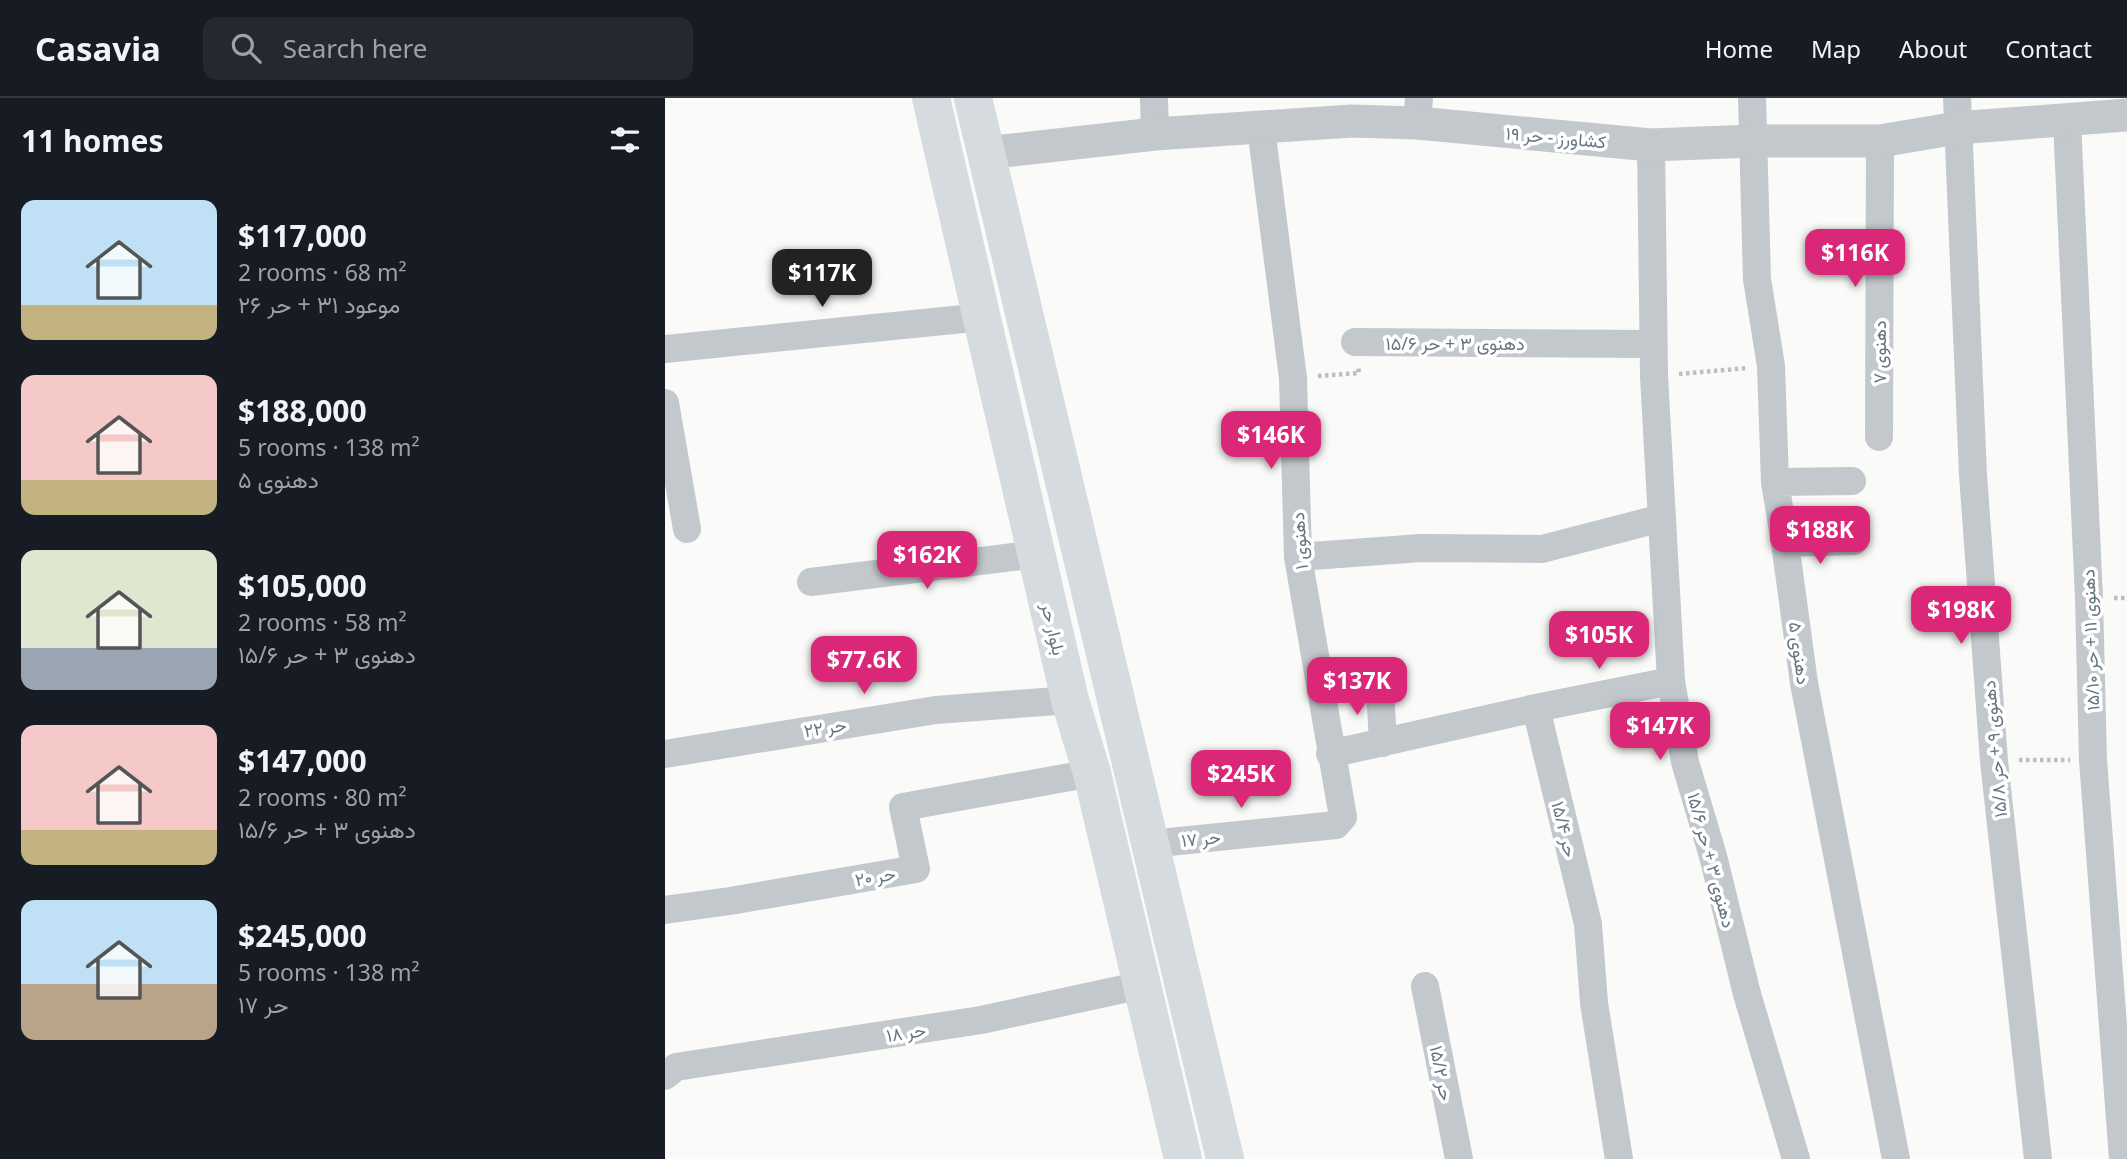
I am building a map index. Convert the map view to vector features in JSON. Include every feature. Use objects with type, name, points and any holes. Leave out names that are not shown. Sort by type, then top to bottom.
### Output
[{"type":"main road","name":"بلوار حر","points":[[931,98],[1070,700],[1092,773],[1184,1159]]},
{"type":"main road","points":[[973,98],[1225,1159]]},
{"type":"street","points":[[1154,98],[1155,134]]},
{"type":"street","name":"دهنوی ۵","points":[[1752,98],[1757,279],[1771,366],[1775,482],[1804,682],[1896,1159]]},
{"type":"street","name":"کشاورز - حر ۱۹","points":[[985,153],[1155,134],[1352,121],[1418,110],[1651,145],[1752,141],[1880,141],[1957,113],[2127,115]]},
{"type":"street","name":"دهنوی ۹ + حر ۱۵/۸","points":[[1957,113],[1973,475],[1994,761],[2038,1159]]},
{"type":"street","name":"دهنوی ۱۱ + حر ۱۵/۱۰","points":[[2078,113],[2093,760],[2123,1159]]},
{"type":"street","name":"دهنوی ۱","points":[[1261,128],[1293,378],[1298,557],[1343,817],[1336,825]]},
{"type":"street","name":"دهنوی ۷","points":[[1879,438],[1880,141]]},
{"type":"street","name":"دهنوی ۳ + حر ۱۵/۶","points":[[1651,145],[1654,376],[1671,681],[1685,762],[1713,856],[1747,994],[1796,1159]]},
{"type":"street","points":[[665,349],[983,317]]},
{"type":"street","name":"دهنوی ۳ + حر ۱۵/۶","points":[[1355,342],[1653,344]]},
{"type":"street","points":[[665,403],[671,471],[687,529]]},
{"type":"street","points":[[1775,482],[1852,481]]},
{"type":"street","points":[[1298,557],[1421,548],[1542,549],[1662,518]]},
{"type":"street","points":[[1785,543],[1854,541]]},
{"type":"street","points":[[811,582],[1037,554]]},
{"type":"street","points":[[1330,754],[1671,681]]},
{"type":"street","points":[[1380,688],[1383,743]]},
{"type":"street","name":"حر ۲۲","points":[[665,754],[936,709],[1070,700]]},
{"type":"street","name":"حر ۱۵/۴","points":[[1536,708],[1588,924],[1594,1003],[1619,1159]]},
{"type":"street","name":"حر ۲۰","points":[[665,910],[916,869],[903,807],[1092,773]]},
{"type":"street","name":"حر ۱۷","points":[[1150,844],[1336,825]]},
{"type":"street","name":"حر ۱۸","points":[[667,1074],[676,1067],[982,1020],[1142,985]]},
{"type":"street","name":"حر ۱۵/۲","points":[[1425,986],[1459,1159]]},
{"type":"path","points":[[1293,378],[1359,373],[1355,342]]},
{"type":"path","points":[[1654,376],[1771,366]]},
{"type":"path","points":[[1994,761],[2093,760]]}]
